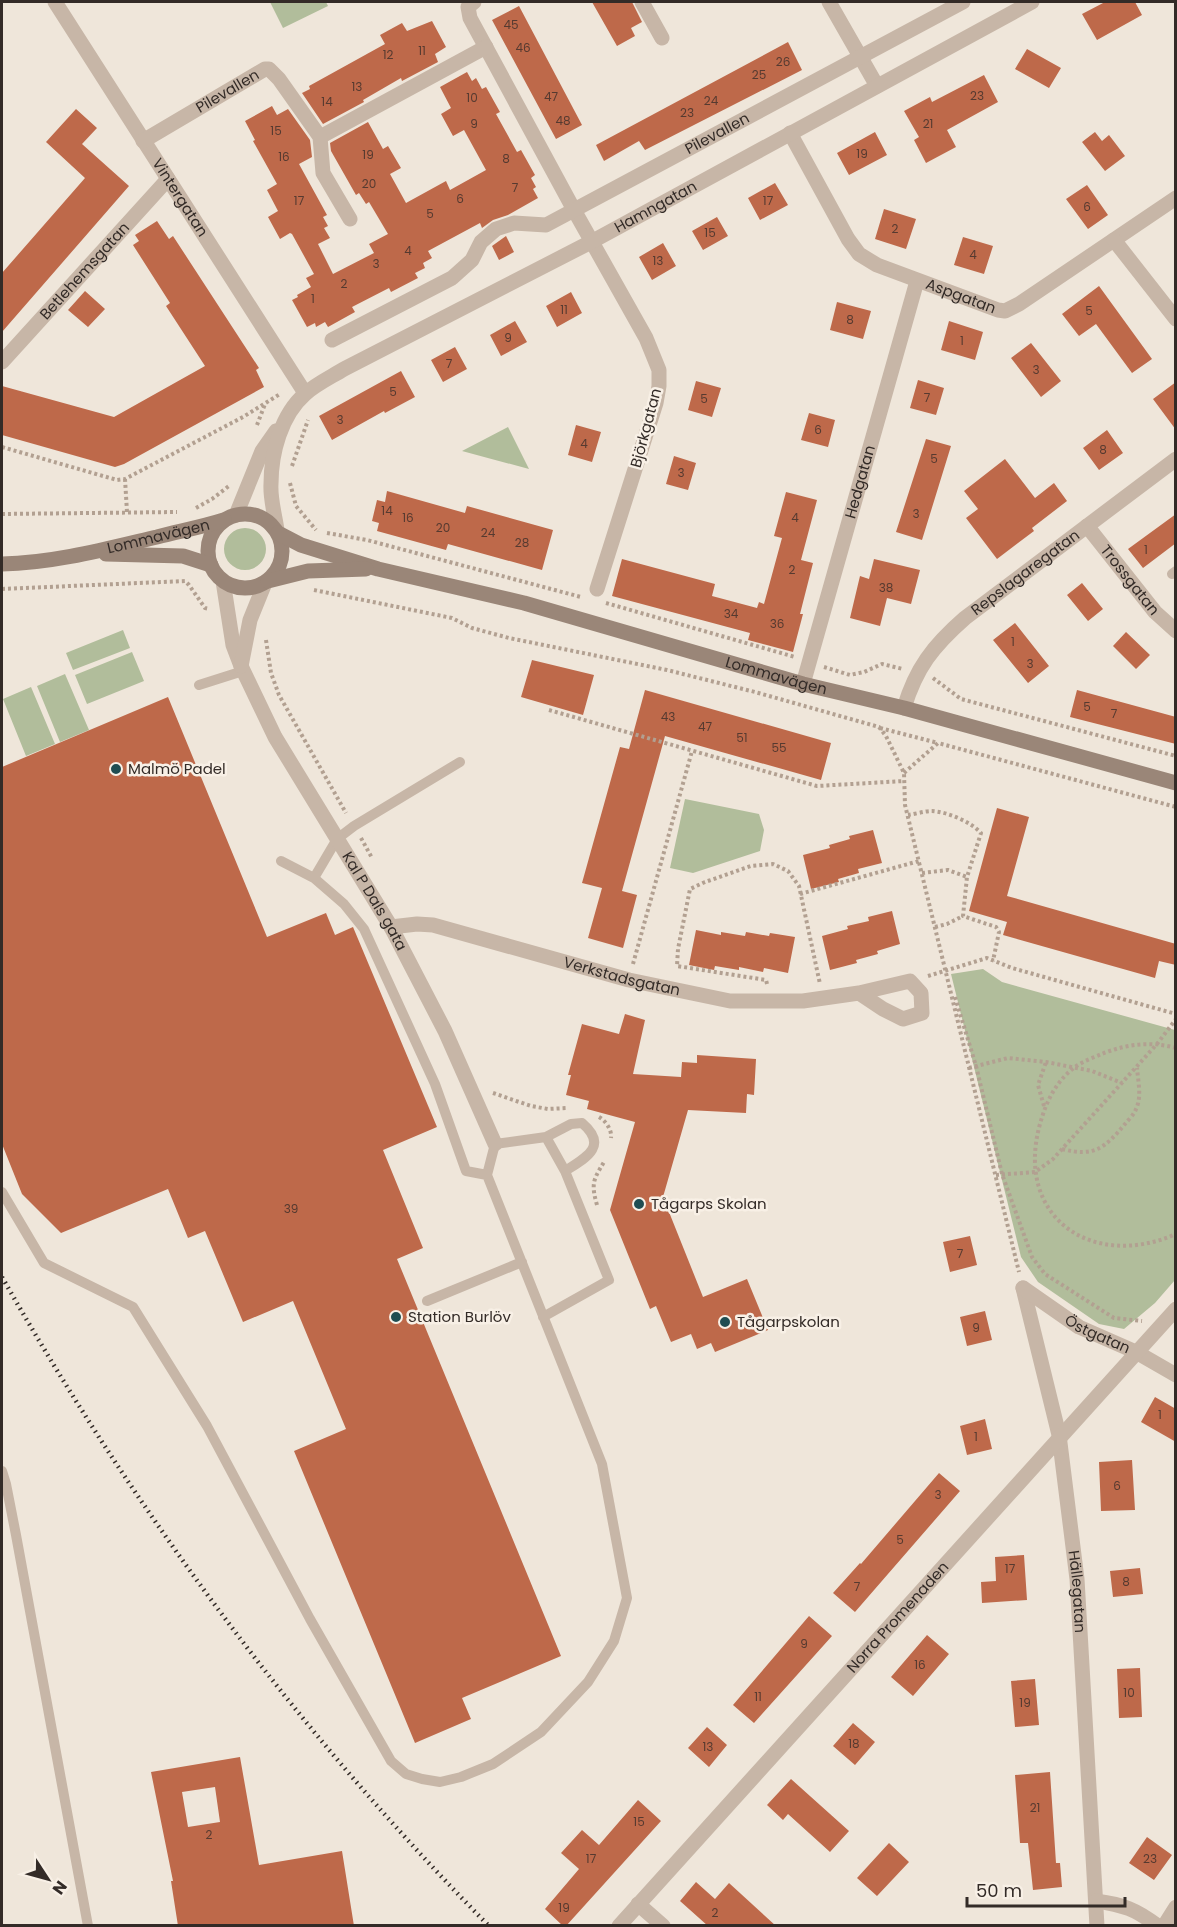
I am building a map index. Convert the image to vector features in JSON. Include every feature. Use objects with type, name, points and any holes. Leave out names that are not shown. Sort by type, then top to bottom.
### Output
[{"type":"street","name":"Vintergatan","points":[[55,2],[306,393]]},
{"type":"street","points":[[474,2],[468,7],[470,18],[591,242]]},
{"type":"street","points":[[642,2],[662,38]]},
{"type":"street","points":[[829,2],[876,86]]},
{"type":"street","name":"Pilevallen","points":[[332,340],[452,278],[472,260],[481,242],[496,229],[514,223],[546,225],[963,2]]},
{"type":"street","name":"Hamngatan","points":[[231,517],[262,451],[306,393],[344,369],[591,242],[1032,2]]},
{"type":"street","points":[[350,219],[323,173],[320,137],[486,47]]},
{"type":"street","name":"Pilevallen","points":[[143,141],[265,69],[269,69],[279,79],[320,137]]},
{"type":"street","name":"Aspgatan","points":[[790,133],[848,239],[859,254],[877,265],[990,308],[1005,311],[1019,304],[1176,198]]},
{"type":"street","name":"Betlehemsgatan","points":[[2,362],[168,179]]},
{"type":"street","points":[[1114,240],[1176,319]]},
{"type":"street","name":"Björkgatan","points":[[591,242],[646,338],[659,369],[656,403],[601,596]]},
{"type":"street","name":"Hedgatan","points":[[803,684],[917,280]]},
{"type":"street","name":"Hamngatan","points":[[278,532],[270,486],[276,446],[286,419]]},
{"type":"street","name":"Repslagaregatan","points":[[903,708],[923,661],[957,625],[1176,459]]},
{"type":"street","name":"Lommavägen","points":[[2,564],[91,553],[189,531],[231,517],[257,515],[270,523],[278,532],[301,545],[378,569],[524,603],[803,684],[903,708],[1176,783]]},
{"type":"street","name":"Lommavägen","points":[[211,565],[208,552],[210,539],[216,528],[231,517]]},
{"type":"street","name":"Trossgatan","points":[[1087,526],[1155,612],[1176,631]]},
{"type":"street","points":[[242,668],[250,620],[266,582],[276,572],[281,561],[283,550],[278,532]]},
{"type":"street","name":"Lommavägen","points":[[91,553],[183,556],[211,565]]},
{"type":"street","points":[[211,565],[223,581]]},
{"type":"street","name":"Lommavägen","points":[[223,581],[246,589],[308,571],[378,569]]},
{"type":"street","name":"Kal P Dals gata","points":[[223,581],[233,645],[274,737],[391,927],[445,1031],[495,1144]]},
{"type":"street","name":"Verkstadsgatan","points":[[391,927],[434,925],[629,980],[730,1001],[824,999],[910,981]]},
{"type":"street","points":[[859,993],[883,1009],[903,1018],[922,1013],[921,993],[910,981]]},
{"type":"street","name":"Östgatan","points":[[1023,1288],[1079,1327],[1136,1352],[1176,1375]]},
{"type":"street","name":"Hällegatan","points":[[1023,1288],[1059,1435],[1077,1579],[1097,1926]]},
{"type":"street","name":"Norra Promenaden","points":[[619,1926],[1059,1435],[1176,1309]]},
{"type":"street","points":[[1096,1901],[1117,1904],[1138,1911],[1158,1926]]},
{"type":"street","points":[[638,1904],[663,1926]]},
{"type":"street","points":[[1164,1926],[1176,1907]]},
{"type":"lane","points":[[199,685],[242,668]]},
{"type":"lane","points":[[314,878],[337,839],[354,826],[460,762]]},
{"type":"lane","points":[[281,861],[314,878],[344,904],[364,929],[435,1084],[466,1171],[487,1175]]},
{"type":"lane","points":[[2,1192],[44,1263],[133,1307],[207,1426],[310,1619],[391,1761],[406,1774],[440,1782],[461,1777],[493,1764],[541,1732],[588,1682],[614,1641],[627,1598],[602,1464],[487,1175],[495,1144],[546,1137],[571,1124],[582,1123],[593,1134],[595,1142],[593,1149],[585,1159],[565,1172]]},
{"type":"lane","points":[[543,1317],[609,1280],[565,1172],[546,1137]]},
{"type":"lane","points":[[427,1301],[522,1262]]},
{"type":"lane","points":[[2,1471],[88,1926]]},
{"type":"path","points":[[2,447],[117,480],[125,480],[265,403]]},
{"type":"path","points":[[291,468],[308,420],[314,412]]},
{"type":"path","points":[[290,476],[296,506],[316,530],[367,540],[583,597]]},
{"type":"path","points":[[125,480],[127,512]]},
{"type":"path","points":[[187,511],[212,499],[232,483]]},
{"type":"path","points":[[2,514],[181,512]]},
{"type":"path","points":[[2,589],[160,581]]},
{"type":"path","points":[[320,591],[452,618],[472,628],[509,638],[667,670],[755,692],[879,728],[1176,807]]},
{"type":"path","points":[[601,596],[850,675],[882,664],[935,678],[961,699],[1176,756]]},
{"type":"path","points":[[549,710],[816,786],[904,781]]},
{"type":"path","points":[[879,728],[886,736],[904,773],[905,805],[1023,1288]]},
{"type":"path","points":[[904,773],[938,743]]},
{"type":"path","points":[[629,980],[692,751]]},
{"type":"path","points":[[908,815],[932,811],[975,826],[981,833],[968,877],[963,916]]},
{"type":"path","points":[[800,894],[919,861]]},
{"type":"path","points":[[768,1001],[766,980],[677,966],[678,949],[690,889],[752,866],[773,864],[788,872],[799,885],[824,999]]},
{"type":"path","points":[[922,873],[948,870],[968,877]]},
{"type":"path","points":[[935,927],[963,916],[996,927],[999,932],[993,961]]},
{"type":"path","points":[[910,981],[987,958],[1012,968],[1176,1014]]},
{"type":"path","points":[[946,970],[976,1066],[1002,1174],[1032,1257],[1045,1274],[1114,1318],[1143,1321],[1155,1331]]},
{"type":"path","points":[[996,1175],[1035,1172],[1053,1159],[1157,1044],[1176,1019]]},
{"type":"path","points":[[1175,1236],[1129,1248],[1101,1245],[1077,1235],[1058,1221],[1042,1199],[1035,1172],[1034,1145],[1044,1107],[1057,1085],[1075,1067],[1122,1046],[1148,1043],[1176,1048]]},
{"type":"path","points":[[969,1068],[1008,1058],[1075,1067],[1122,1083]]},
{"type":"path","points":[[1044,1107],[1038,1085],[1046,1062]]},
{"type":"path","points":[[1062,1149],[1080,1154],[1099,1150],[1115,1136],[1136,1110],[1140,1090],[1136,1067]]},
{"type":"green space","points":[[270,2],[326,2],[328,6],[283,28]]},
{"type":"green space","points":[[508,427],[529,469],[462,451]]},
{"type":"green space","points":[[245,528],[260,534],[266,549],[260,564],[245,570],[230,564],[224,549],[230,534]]},
{"type":"green space","points":[[123,630],[130,648],[73,670],[66,653]]},
{"type":"green space","points":[[132,652],[144,681],[87,704],[75,675]]},
{"type":"green space","points":[[65,674],[89,730],[60,742],[37,686]]},
{"type":"green space","points":[[31,687],[55,744],[26,756],[3,699]]},
{"type":"green space","points":[[685,799],[759,814],[764,830],[760,851],[693,873],[670,868]]},
{"type":"green space","points":[[983,969],[1002,982],[1175,1030],[1175,1280],[1155,1303],[1124,1329],[1099,1324],[1038,1282],[1021,1257],[951,974]]},
{"type":"building","points":[[592,2],[632,2],[642,22],[631,28],[635,36],[617,46]]},
{"type":"building","points":[[1105,2],[1135,2],[1142,15],[1097,40],[1082,14]]},
{"type":"building","points":[[519,6],[582,125],[556,139],[492,20]]},
{"type":"building","points":[[432,21],[446,47],[435,54],[438,62],[402,81],[401,78],[363,100],[364,102],[323,124],[302,93],[310,89],[309,86],[385,44],[380,35],[402,23],[407,31]]},
{"type":"building","points":[[788,42],[802,70],[645,150],[639,141],[604,161],[596,145]]},
{"type":"building","points":[[1027,49],[1061,68],[1049,88],[1015,69]]},
{"type":"building","points":[[467,72],[472,81],[476,78],[482,89],[486,87],[500,112],[496,114],[517,152],[521,150],[535,175],[531,178],[538,198],[508,215],[493,220],[482,228],[480,223],[428,251],[432,258],[423,263],[425,268],[415,273],[418,278],[391,292],[389,288],[352,307],[355,312],[328,327],[325,322],[316,327],[315,323],[307,327],[292,300],[311,287],[306,278],[314,274],[292,234],[280,239],[268,217],[278,211],[267,190],[277,184],[253,141],[255,140],[245,121],[272,106],[277,115],[288,109],[310,140],[312,157],[299,164],[327,215],[323,217],[328,226],[324,228],[330,238],[318,244],[333,274],[374,253],[369,244],[388,234],[369,202],[366,204],[359,193],[356,195],[331,151],[330,143],[368,122],[383,149],[388,146],[401,168],[390,174],[406,203],[446,181],[450,190],[486,170],[464,130],[453,136],[441,114],[451,108],[440,87]]},
{"type":"building","points":[[984,75],[998,102],[947,130],[956,147],[926,163],[914,140],[919,137],[904,111],[930,97],[932,102]]},
{"type":"building","points":[[76,109],[97,128],[82,144],[129,186],[2,332],[2,273],[85,178],[46,142]]},
{"type":"building","points":[[875,132],[887,155],[849,175],[837,153]]},
{"type":"building","points":[[1095,132],[1102,141],[1109,135],[1125,156],[1105,171],[1082,142]]},
{"type":"building","points":[[775,183],[788,205],[760,220],[748,198]]},
{"type":"building","points":[[1087,185],[1108,215],[1088,229],[1066,199]]},
{"type":"building","points":[[884,209],[916,219],[906,249],[875,239]]},
{"type":"building","points":[[717,217],[728,236],[703,250],[692,231]]},
{"type":"building","points":[[157,221],[169,239],[173,236],[259,368],[256,370],[264,387],[115,467],[2,435],[2,386],[114,417],[205,366],[166,306],[170,303],[133,245],[139,241],[135,235]]},
{"type":"building","points":[[506,236],[514,252],[499,260],[492,246]]},
{"type":"building","points":[[963,237],[993,246],[984,274],[954,265]]},
{"type":"building","points":[[663,243],[676,266],[652,280],[639,257]]},
{"type":"building","points":[[1099,286],[1152,359],[1132,373],[1096,324],[1079,336],[1062,314]]},
{"type":"building","points":[[85,291],[105,309],[88,327],[68,310]]},
{"type":"building","points":[[571,292],[582,313],[557,327],[546,306]]},
{"type":"building","points":[[837,302],[871,311],[863,339],[830,330]]},
{"type":"building","points":[[515,321],[527,342],[501,356],[490,335]]},
{"type":"building","points":[[949,321],[983,332],[975,360],[941,350]]},
{"type":"building","points":[[1031,343],[1061,381],[1041,397],[1011,358]]},
{"type":"building","points":[[455,347],[467,369],[443,382],[431,360]]},
{"type":"building","points":[[401,371],[415,397],[385,413],[384,411],[332,440],[319,416]]},
{"type":"building","points":[[918,380],[944,388],[936,415],[910,408]]},
{"type":"building","points":[[696,381],[721,388],[712,417],[688,410]]},
{"type":"building","points":[[1176,382],[1176,430],[1153,399]]},
{"type":"building","points":[[809,413],[835,420],[828,447],[801,440]]},
{"type":"building","points":[[576,425],[601,432],[592,462],[568,455]]},
{"type":"building","points":[[1107,430],[1123,453],[1099,470],[1083,448]]},
{"type":"building","points":[[926,439],[951,446],[922,540],[896,532]]},
{"type":"building","points":[[674,456],[696,463],[688,490],[666,484]]},
{"type":"building","points":[[1005,459],[1035,498],[1054,483],[1067,501],[1032,528],[1034,531],[997,559],[966,518],[978,509],[964,491]]},
{"type":"building","points":[[387,491],[465,513],[467,506],[553,530],[542,570],[448,544],[446,550],[377,531],[379,523],[372,521],[377,500],[385,502]]},
{"type":"building","points":[[786,492],[817,500],[801,560],[813,563],[793,652],[748,640],[750,633],[612,596],[622,559],[715,584],[712,596],[757,608],[759,602],[764,604],[782,538],[774,536]]},
{"type":"building","points":[[1176,514],[1176,543],[1143,568],[1128,549]]},
{"type":"building","points":[[874,559],[920,570],[911,604],[887,598],[880,626],[850,618],[860,576],[869,579]]},
{"type":"building","points":[[1082,583],[1103,609],[1088,621],[1067,595]]},
{"type":"building","points":[[1015,623],[1049,666],[1028,683],[993,640]]},
{"type":"building","points":[[1126,632],[1150,655],[1136,669],[1113,646]]},
{"type":"building","points":[[532,660],[594,675],[583,715],[521,697]]},
{"type":"building","points":[[645,690],[831,743],[821,780],[665,736],[622,891],[637,895],[623,948],[588,938],[602,888],[582,883],[620,747],[629,749]]},
{"type":"building","points":[[1077,690],[1176,717],[1176,744],[1070,717]]},
{"type":"building","points":[[168,697],[267,937],[326,913],[335,935],[353,927],[437,1127],[383,1150],[423,1248],[397,1259],[561,1656],[462,1698],[471,1719],[415,1743],[294,1451],[346,1429],[293,1301],[243,1322],[205,1231],[188,1238],[168,1189],[61,1233],[22,1194],[2,1144],[2,767]]},
{"type":"building","points":[[997,808],[1029,817],[1007,896],[1176,944],[1176,965],[1159,961],[1155,978],[1003,935],[1007,922],[969,911]]},
{"type":"building","points":[[873,830],[882,863],[858,869],[859,873],[838,879],[839,882],[811,889],[803,855],[830,848],[829,845],[850,839],[849,836]]},
{"type":"building","points":[[892,911],[900,944],[877,951],[878,954],[856,960],[857,963],[830,970],[822,936],[848,929],[847,926],[869,921],[868,917]]},
{"type":"building","points":[[696,930],[721,935],[721,932],[745,936],[746,932],[795,937],[788,973],[764,968],[763,972],[739,967],[739,970],[715,966],[714,970],[689,965]]},
{"type":"building","points":[[625,1014],[645,1020],[633,1074],[681,1077],[682,1062],[697,1063],[697,1055],[756,1059],[754,1095],[747,1094],[746,1113],[688,1110],[663,1197],[703,1297],[747,1279],[768,1330],[715,1352],[711,1343],[697,1349],[691,1334],[671,1342],[656,1306],[650,1309],[610,1210],[635,1122],[587,1109],[589,1101],[566,1095],[571,1075],[568,1075],[582,1024],[619,1034]]},
{"type":"building","points":[[970,1236],[977,1265],[950,1272],[943,1242]]},
{"type":"building","points":[[985,1311],[992,1340],[967,1346],[960,1317]]},
{"type":"building","points":[[1155,1397],[1176,1409],[1176,1442],[1141,1422]]},
{"type":"building","points":[[985,1419],[992,1449],[967,1455],[960,1426]]},
{"type":"building","points":[[1132,1460],[1135,1510],[1101,1511],[1099,1462]]},
{"type":"building","points":[[939,1473],[960,1491],[855,1612],[833,1593]]},
{"type":"building","points":[[1024,1555],[1027,1600],[982,1603],[981,1582],[996,1581],[995,1557]]},
{"type":"building","points":[[1140,1568],[1143,1594],[1113,1597],[1110,1571]]},
{"type":"building","points":[[809,1616],[832,1636],[754,1723],[733,1705]]},
{"type":"building","points":[[927,1635],[949,1654],[913,1696],[891,1677]]},
{"type":"building","points":[[1140,1668],[1142,1717],[1119,1718],[1117,1669]]},
{"type":"building","points":[[1035,1679],[1039,1725],[1015,1727],[1011,1681]]},
{"type":"building","points":[[853,1723],[875,1742],[855,1765],[833,1746]]},
{"type":"building","points":[[707,1727],[727,1745],[709,1767],[688,1748]]},
{"type":"building","points":[[240,1757],[259,1865],[342,1851],[354,1926],[178,1926],[171,1881],[173,1881],[151,1772]],"holes":[[[215,1787],[220,1822],[188,1827],[182,1792]]]},
{"type":"building","points":[[1050,1772],[1056,1863],[1060,1863],[1062,1887],[1033,1890],[1028,1843],[1020,1843],[1015,1775]]},
{"type":"building","points":[[791,1779],[849,1831],[830,1852],[788,1814],[783,1820],[767,1805]]},
{"type":"building","points":[[638,1800],[661,1821],[566,1926],[563,1926],[545,1909],[579,1869],[561,1853],[582,1830],[599,1845]]},
{"type":"building","points":[[1147,1837],[1172,1855],[1154,1880],[1129,1863]]},
{"type":"building","points":[[889,1843],[909,1862],[877,1896],[857,1878]]},
{"type":"building","points":[[696,1882],[715,1899],[729,1883],[776,1926],[708,1926],[680,1901]]},
{"type":"railway","points":[[2,1277],[108,1451],[224,1617],[286,1698],[351,1776],[489,1926]]},
{"type":"place","name":"Malmö Padel","points":[[116,769]]},
{"type":"place","name":"Tågarps Skolan","points":[[639,1204]]},
{"type":"place","name":"Station Burlöv","points":[[396,1317]]},
{"type":"place","name":"Tågarpskolan","points":[[725,1322]]}]
